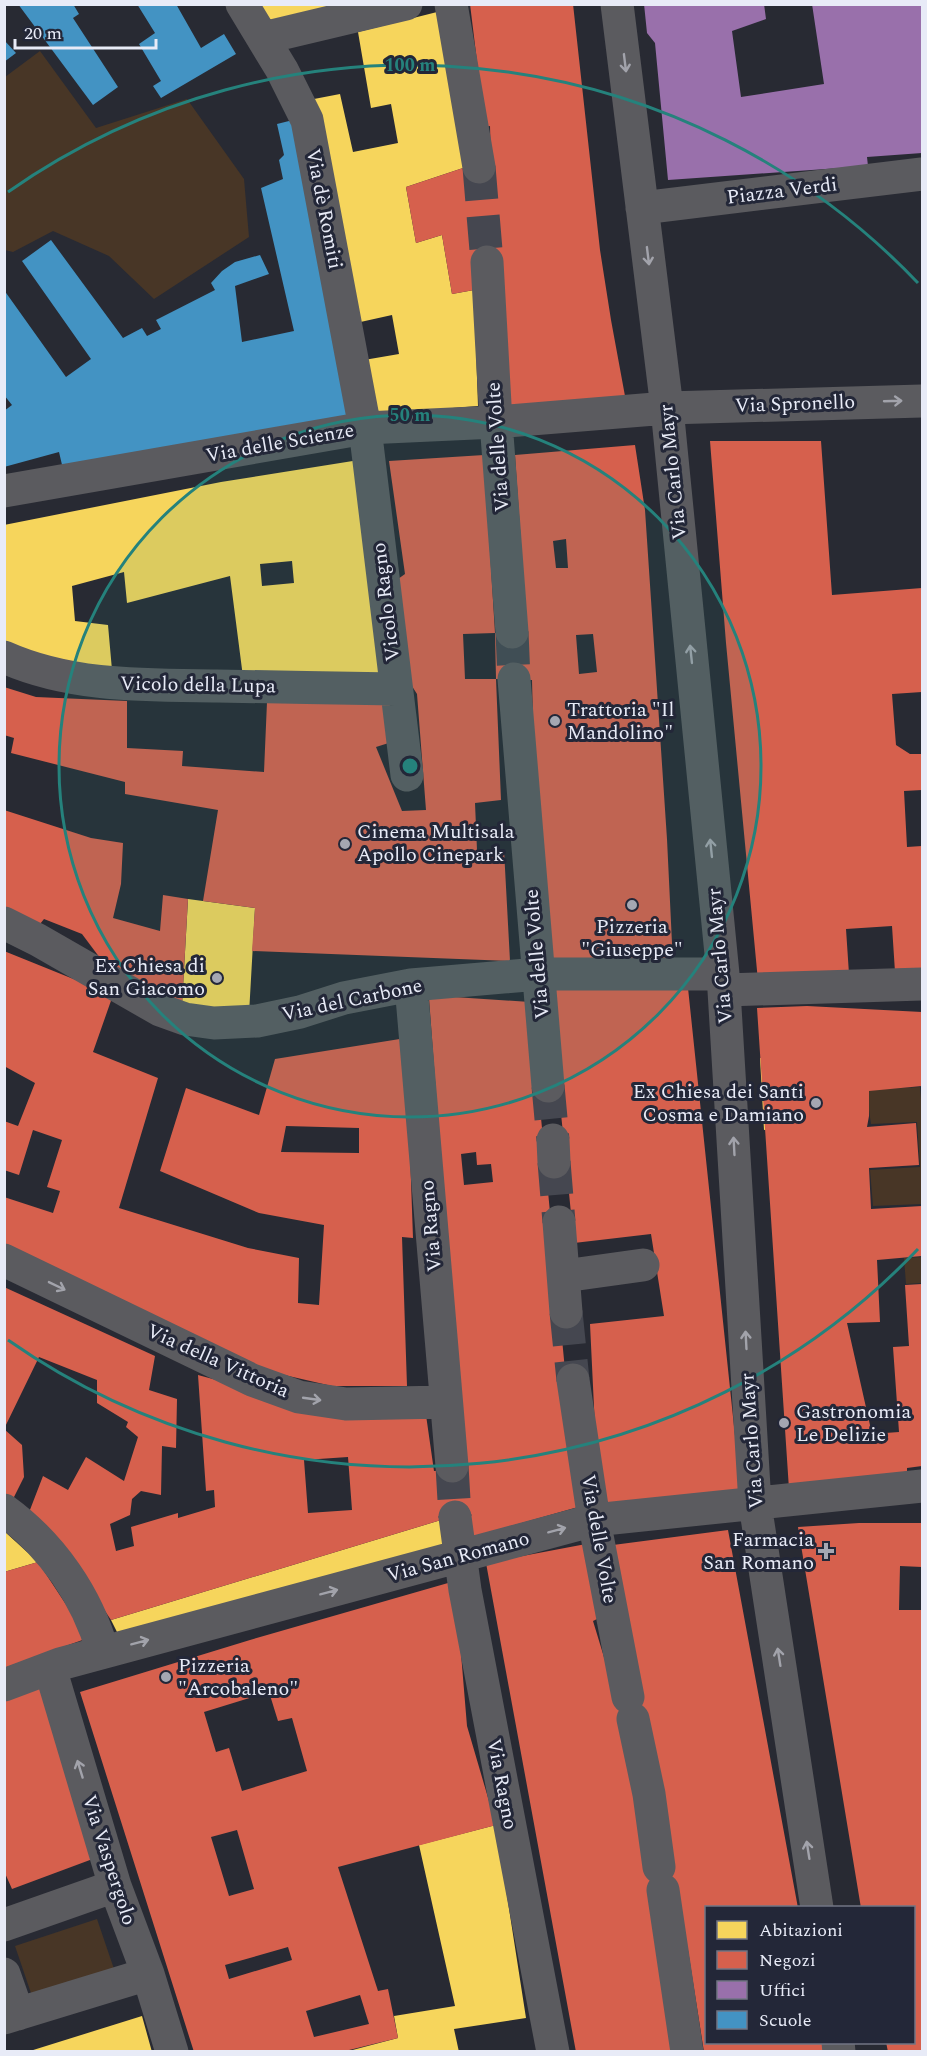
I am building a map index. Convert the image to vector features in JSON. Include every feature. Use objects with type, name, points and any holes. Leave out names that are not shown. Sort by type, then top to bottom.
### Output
[{"type":"street","name":"Via dè Romiti","points":[[242,4],[288,80],[308,120],[365,428]]},
{"type":"street","points":[[263,38],[406,4]]},
{"type":"street","points":[[452,4],[479,167]]},
{"type":"street","name":"Via Carlo Mayr","points":[[618,4],[667,408],[724,982],[756,1504],[817,1906]]},
{"type":"street","name":"Piazza Verdi","points":[[642,207],[922,174]]},
{"type":"street","name":"Via delle Volte","points":[[487,262],[496,422],[512,632]]},
{"type":"street","name":"Via Spronello","points":[[667,408],[922,401]]},
{"type":"street","name":"Via delle Scienze","points":[[4,491],[365,428],[496,422],[667,408]]},
{"type":"street","name":"Vicolo Ragno","points":[[365,428],[407,775]]},
{"type":"street","name":"Vicolo della Lupa","points":[[4,657],[37,670],[96,682],[143,685],[396,689]]},
{"type":"street","name":"Via delle Volte","points":[[514,680],[548,1086]]},
{"type":"street","name":"Via del Carbone","points":[[4,923],[160,1010],[185,1019],[214,1023],[257,1021],[300,1012],[344,998],[411,985],[539,974],[817,987],[922,984]]},
{"type":"street","name":"Via Ragno","points":[[411,985],[452,1466]]},
{"type":"street","points":[[559,1222],[566,1312]]},
{"type":"street","name":"Via della Vittoria","points":[[4,1260],[252,1380],[299,1397],[346,1404],[445,1402]]},
{"type":"street","points":[[564,1276],[643,1265]]},
{"type":"street","name":"Via delle Volte","points":[[573,1380],[594,1520],[649,1794],[687,2052]]},
{"type":"street","name":"Via San Romano","points":[[4,1685],[103,1652],[594,1520],[922,1486]]},
{"type":"street","points":[[4,1510],[45,1548],[71,1579],[97,1629],[103,1652]]},
{"type":"street","name":"Via Ragno","points":[[455,1517],[465,1590],[553,2052]]},
{"type":"street","name":"Via Vaspergolo","points":[[50,1668],[115,1886],[148,1974],[172,2052]]},
{"type":"street","points":[[4,1925],[115,1886]]},
{"type":"street","points":[[4,1974],[11,2016],[148,1974]]},
{"type":"shaded area","points":[[40,51],[96,128],[187,99],[244,179],[249,237],[154,299],[109,256],[53,231],[13,252],[5,250],[5,77]]},
{"type":"shaded area","points":[[920,1087],[922,1204],[873,1206],[870,1170],[920,1167],[917,1122],[871,1124],[866,1090]]},
{"type":"shaded area","points":[[922,1257],[922,1283],[906,1284],[904,1258]]},
{"type":"shaded area","points":[[97,1919],[114,1969],[32,1996],[15,1946]]},
{"type":"building: Abitazioni","points":[[260,4],[358,4],[268,28]]},
{"type":"building: Abitazioni","points":[[441,11],[463,168],[406,187],[416,243],[442,235],[452,294],[474,290],[478,406],[376,414],[364,360],[399,354],[392,315],[356,323],[314,99],[340,94],[353,152],[398,143],[391,104],[371,108],[358,32]]},
{"type":"building: Abitazioni","points":[[359,460],[383,674],[243,677],[230,576],[127,603],[124,572],[72,586],[75,621],[108,625],[112,670],[4,647],[4,525],[221,482]],"holes":[[[292,561],[294,583],[262,586],[260,564]]]},
{"type":"building: Abitazioni","name":"Ex Chiesa di San Giacomo","points":[[188,899],[255,908],[249,1014],[182,1005]]},
{"type":"building: Abitazioni","name":"Ex Chiesa dei Santi Cosma e Damiano","points":[[868,1052],[869,1116],[764,1130],[760,1058]]},
{"type":"building: Abitazioni","points":[[441,1520],[446,1553],[121,1640],[111,1620]]},
{"type":"building: Abitazioni","points":[[4,1531],[38,1562],[4,1572]]},
{"type":"building: Abitazioni","points":[[496,1825],[526,2018],[454,2029],[459,2052],[345,2052],[398,2038],[394,2016],[455,2006],[419,1845]]},
{"type":"building: Abitazioni","points":[[142,2016],[152,2052],[30,2052],[30,2051]]},
{"type":"building: Negozi","points":[[470,4],[573,4],[600,250],[625,396],[510,411],[474,290],[452,294],[442,235],[416,243],[406,187],[463,168],[491,166],[490,126],[485,127]]},
{"type":"building: Negozi","points":[[710,441],[821,441],[832,595],[922,588],[922,692],[892,694],[896,745],[910,754],[922,754],[922,790],[904,791],[907,847],[922,846],[922,969],[895,972],[892,926],[846,929],[849,974],[758,981],[726,643]]},
{"type":"building: Negozi","points":[[635,445],[645,510],[673,964],[552,963],[535,796],[532,680],[496,679],[495,633],[527,631],[515,455]],"holes":[[[566,539],[568,568],[556,568],[553,541]],[[593,634],[597,672],[579,674],[576,635]]]},
{"type":"building: Negozi","points":[[484,455],[495,633],[463,634],[465,679],[496,679],[501,800],[475,803],[477,850],[504,850],[510,961],[252,951],[255,908],[203,901],[218,810],[125,794],[125,782],[11,753],[14,738],[4,735],[4,687],[36,697],[127,701],[127,748],[183,751],[182,766],[264,772],[267,702],[389,700],[395,741],[376,747],[402,811],[426,810],[417,694],[410,683],[398,579],[405,574],[389,461]]},
{"type":"building: Negozi","points":[[4,810],[91,838],[123,843],[121,884],[113,918],[160,931],[163,895],[188,899],[182,1005],[100,958],[82,934],[44,919],[40,924],[4,909]]},
{"type":"building: Negozi","points":[[4,951],[113,995],[93,1052],[158,1078],[119,1208],[248,1248],[299,1258],[298,1303],[319,1305],[324,1225],[259,1213],[160,1171],[186,1088],[259,1115],[275,1059],[406,1038],[413,1238],[402,1237],[407,1386],[332,1386],[267,1371],[4,1246],[4,1197],[53,1213],[60,1191],[47,1187],[62,1140],[33,1130],[19,1175],[4,1170],[4,1121],[18,1126],[35,1083],[4,1066]],"holes":[[[286,1126],[359,1128],[359,1153],[281,1152]]]},
{"type":"building: Negozi","points":[[548,984],[688,988],[741,1493],[599,1511],[590,1324],[664,1316],[651,1234],[574,1243]]},
{"type":"building: Negozi","points":[[454,997],[530,1002],[578,1507],[469,1538],[441,1520],[111,1620],[83,1578],[28,1515],[43,1476],[68,1490],[86,1457],[124,1481],[138,1437],[126,1427],[128,1422],[97,1403],[97,1380],[39,1357],[4,1429],[4,1287],[155,1356],[149,1390],[177,1399],[176,1448],[162,1446],[161,1495],[141,1491],[132,1499],[130,1515],[110,1524],[116,1551],[134,1546],[131,1527],[178,1513],[178,1518],[215,1507],[214,1490],[206,1491],[198,1375],[337,1413],[426,1415],[434,1471],[464,1469],[429,998]],"holes":[[[476,1152],[477,1165],[491,1164],[493,1182],[464,1185],[461,1154]],[[348,1457],[352,1510],[308,1513],[304,1460]]]},
{"type":"building: Negozi","points":[[807,1006],[922,1012],[922,1086],[869,1091],[867,1127],[916,1123],[919,1165],[869,1168],[871,1209],[922,1206],[922,1256],[877,1260],[880,1322],[847,1323],[872,1434],[899,1432],[893,1347],[909,1346],[905,1285],[922,1284],[922,1466],[907,1468],[907,1475],[789,1489],[757,1008]]},
{"type":"building: Negozi","points":[[4,1429],[22,1445],[24,1477],[13,1499],[4,1495]]},
{"type":"building: Negozi","points":[[859,1523],[922,1523],[922,1567],[900,1566],[899,1610],[922,1610],[922,2052],[888,2052],[886,2044],[915,2044],[915,1906],[861,1906],[798,1527]]},
{"type":"building: Negozi","points":[[728,1530],[798,1906],[705,1906],[705,2044],[822,2044],[824,2052],[704,2052],[688,1950],[675,2052],[576,2052],[486,1563],[586,1544],[601,1617],[593,1621],[617,1700],[613,1545]]},
{"type":"building: Negozi","points":[[38,1562],[88,1638],[4,1668],[4,1572]]},
{"type":"building: Negozi","points":[[455,1581],[467,1726],[496,1825],[338,1867],[378,1991],[388,1989],[398,2038],[341,2052],[194,2052],[80,1692]],"holes":[[[269,1692],[278,1721],[292,1718],[307,1771],[242,1791],[229,1748],[216,1752],[204,1712]],[[237,1830],[254,1889],[229,1896],[211,1837]],[[288,1947],[292,1960],[229,1979],[225,1965]],[[360,1995],[369,2024],[314,2037],[306,2011]]]},
{"type":"building: Negozi","points":[[42,1682],[98,1857],[12,1889],[4,1871],[4,1696]]},
{"type":"building: Uffici","points":[[644,4],[764,4],[766,19],[732,31],[741,97],[824,84],[812,4],[922,4],[922,153],[867,157],[868,166],[668,180],[655,43],[647,33]]},
{"type":"building: Scuole","points":[[18,4],[73,4],[79,14],[73,18],[118,87],[93,105]]},
{"type":"building: Scuole","points":[[137,4],[176,4],[201,48],[224,34],[236,54],[161,98],[153,86],[161,81],[139,44],[155,33]]},
{"type":"building: Scuole","points":[[4,40],[16,53],[4,62]]},
{"type":"building: Scuole","points":[[293,120],[351,416],[63,469],[59,452],[4,467],[4,411],[12,405],[4,395],[4,290],[66,377],[91,359],[22,261],[51,240],[123,338],[142,328],[147,336],[161,329],[156,320],[215,290],[211,283],[235,262],[260,255],[269,274],[235,286],[242,342],[294,331],[261,188],[283,179],[279,160],[284,155],[277,124]]},
{"type":"tunnel","points":[[479,167],[487,262]]},
{"type":"tunnel","points":[[512,632],[514,679]]},
{"type":"tunnel","points":[[548,1086],[553,1140]]},
{"type":"tunnel","points":[[554,1162],[559,1222]]},
{"type":"tunnel","points":[[566,1312],[573,1380]]},
{"type":"tunnel","points":[[452,1466],[455,1517]]},
{"type":"place","name":"Trattoria \"Il Mandolino\"","points":[[555,721]]},
{"type":"place","name":"Cinema Multisala Apollo Cinepark","points":[[345,844]]},
{"type":"place","name":"Pizzeria \"Giuseppe\"","points":[[632,905]]},
{"type":"place","name":"Ex Chiesa di San Giacomo","points":[[217,978]]},
{"type":"place","name":"Ex Chiesa dei Santi Cosma e Damiano","points":[[816,1103]]},
{"type":"place","name":"Gastronomia Le Delizie","points":[[784,1423]]},
{"type":"place","name":"Farmacia San Romano","points":[[826,1551]]},
{"type":"place","name":"Pizzeria \"Arcobaleno\"","points":[[166,1677]]}]
